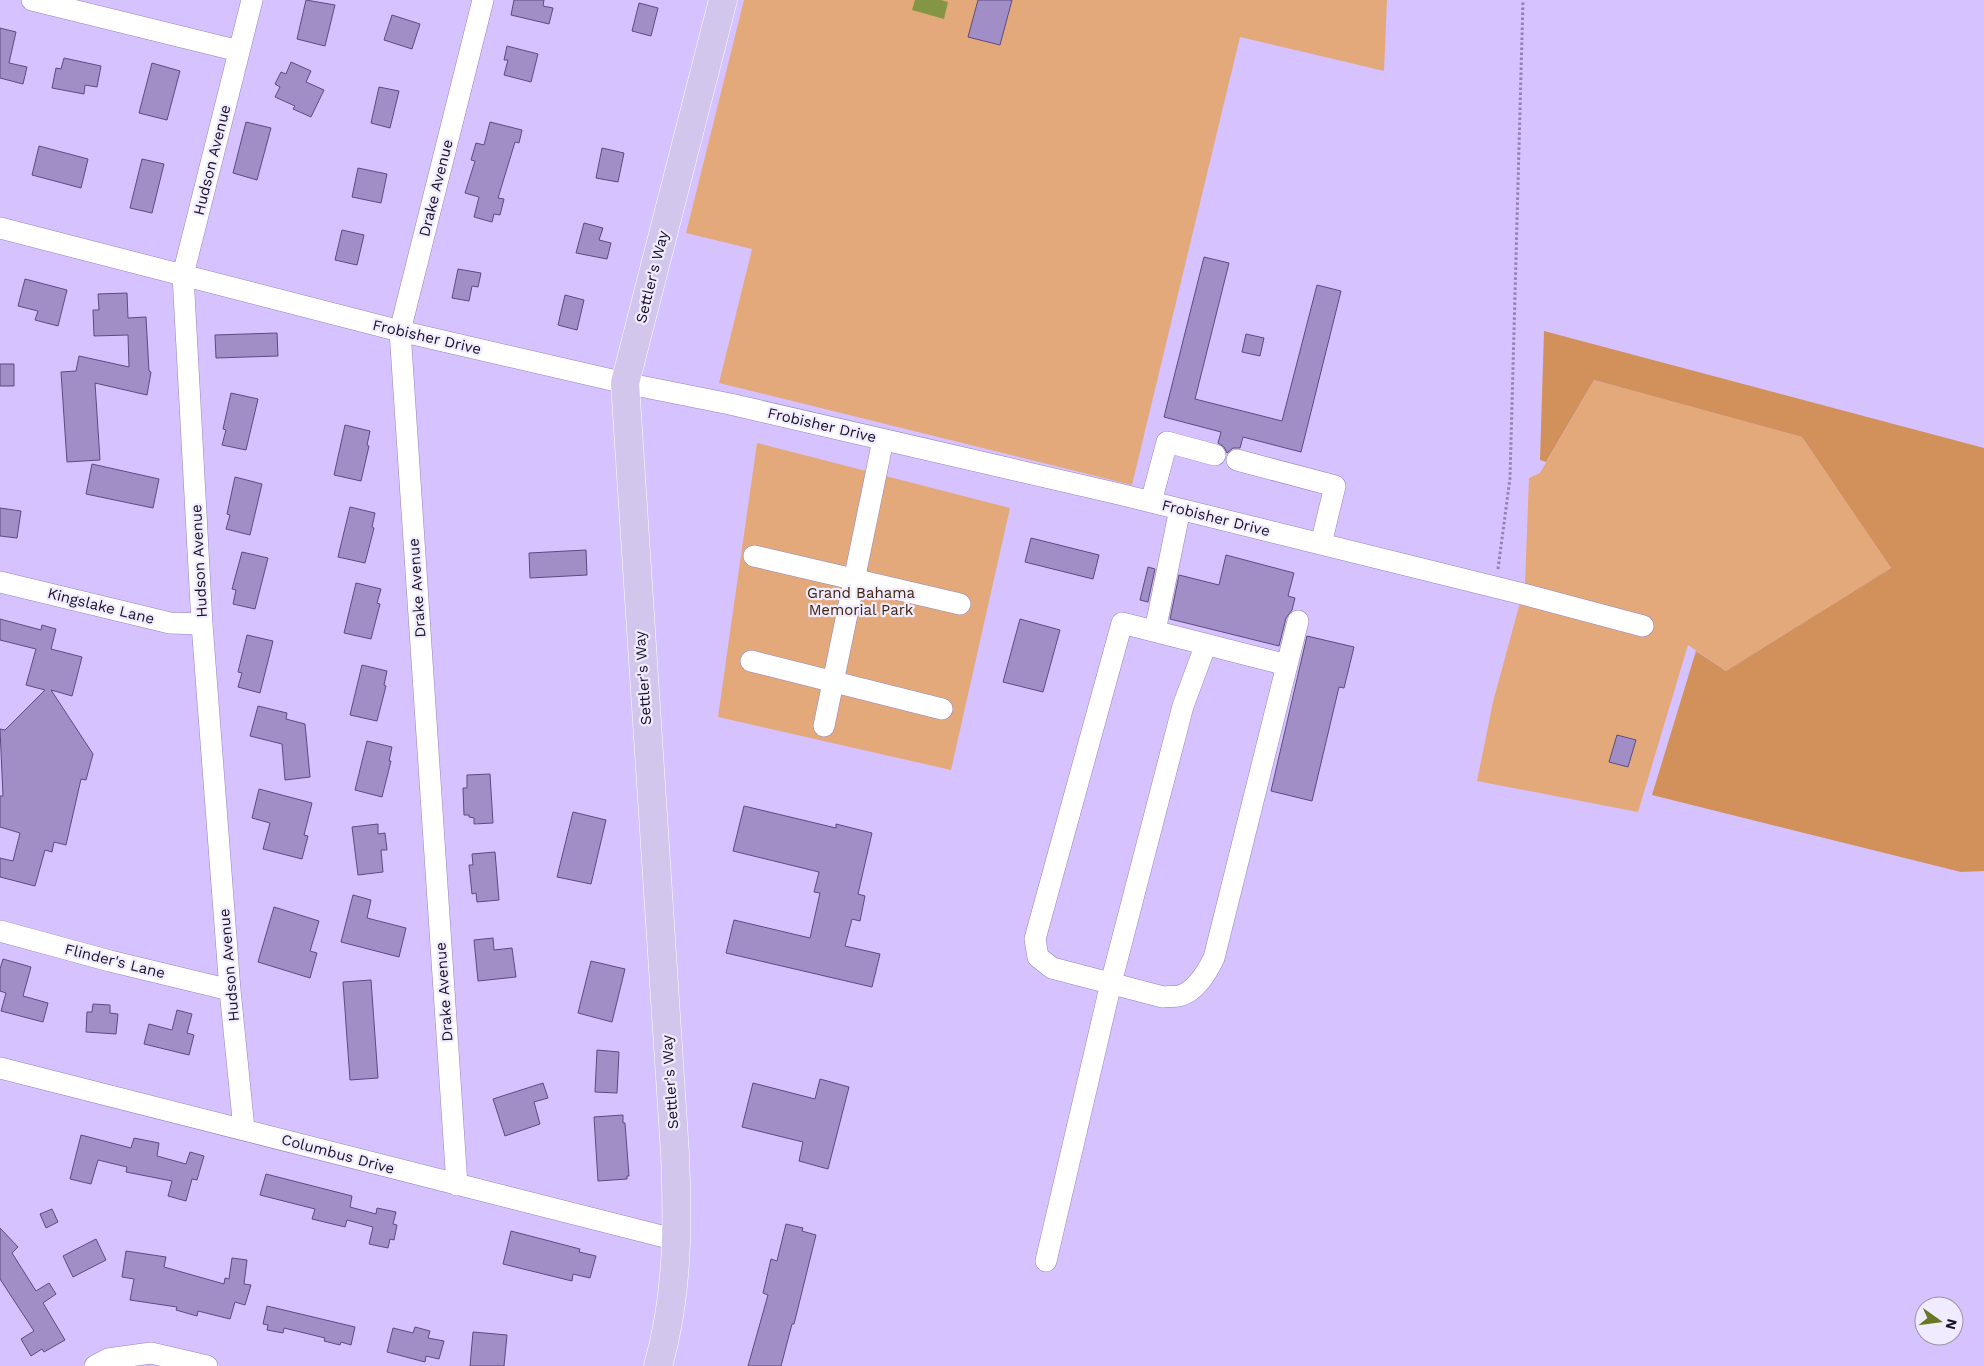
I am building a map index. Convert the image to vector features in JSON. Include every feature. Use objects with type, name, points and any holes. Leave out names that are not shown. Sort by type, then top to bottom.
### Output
[{"type":"main road","name":"Settler's Way","points":[[658,1366],[673,1294],[677,1240],[675,1154],[625,383],[723,0]]},
{"type":"street","points":[[32,0],[239,51]]},
{"type":"street","name":"Hudson Avenue","points":[[244,1130],[230,990],[202,624],[183,275],[252,0]]},
{"type":"street","name":"Drake Avenue","points":[[457,1185],[400,332],[483,0]]},
{"type":"street","name":"Frobisher Drive","points":[[0,228],[400,332],[625,383],[730,404],[1151,502],[1495,587],[1643,626]]},
{"type":"street","points":[[824,726],[883,440]]},
{"type":"street","points":[[1151,502],[1167,442],[1215,455]]},
{"type":"street","points":[[1237,460],[1335,486],[1321,544]]},
{"type":"street","points":[[1155,631],[1180,509]]},
{"type":"street","points":[[754,556],[960,604]]},
{"type":"street","name":"Kingslake Lane","points":[[0,582],[170,623],[202,624]]},
{"type":"street","points":[[1288,665],[1122,623],[1035,938],[1038,957],[1052,968],[1163,996],[1180,996],[1194,987],[1206,974],[1214,958],[1288,665],[1298,621]]},
{"type":"street","points":[[1046,1261],[1111,983],[1182,706],[1206,644]]},
{"type":"street","points":[[751,661],[942,709]]},
{"type":"street","name":"Flinder's Lane","points":[[0,931],[110,961],[230,990]]},
{"type":"street","name":"Columbus Drive","points":[[0,1068],[677,1240]]},
{"type":"street","points":[[95,1366],[108,1359],[151,1353],[207,1366]]},
{"type":"path","points":[[1495,587],[1510,478],[1523,0]]},
{"type":"green space","points":[[744,0],[1387,0],[1384,71],[1240,37],[1132,485],[719,383],[752,249],[686,233]]},
{"type":"green space","points":[[1594,380],[1802,437],[1891,568],[1726,671],[1688,645],[1638,812],[1477,781],[1493,702],[1525,584],[1529,478],[1540,473]]},
{"type":"green space","name":"Grand Bahama Memorial Park","points":[[757,443],[1010,508],[951,770],[718,717]]},
{"type":"shaded area","points":[[915,0],[941,0],[948,2],[944,19],[912,10]]},
{"type":"shaded area","points":[[1544,331],[1984,448],[1984,871],[1961,872],[1652,795],[1696,651],[1726,671],[1891,568],[1802,437],[1594,380],[1546,462],[1540,460]]},
{"type":"building","points":[[306,0],[335,5],[325,46],[297,39]]},
{"type":"building","points":[[514,0],[544,0],[543,6],[553,8],[549,24],[511,15]]},
{"type":"building","points":[[978,0],[1012,0],[1000,45],[968,37]]},
{"type":"building","points":[[639,3],[658,8],[651,36],[632,31]]},
{"type":"building","points":[[392,15],[420,24],[412,49],[384,40]]},
{"type":"building","points":[[0,28],[16,32],[9,63],[27,67],[23,84],[0,78]]},
{"type":"building","points":[[507,46],[538,54],[531,82],[504,75],[508,60],[504,60]]},
{"type":"building","points":[[64,58],[101,66],[97,87],[85,85],[84,94],[52,88],[56,68],[61,69]]},
{"type":"building","points":[[291,62],[311,71],[306,82],[324,90],[311,117],[293,109],[295,106],[275,97],[280,87],[275,84],[281,72],[286,74]]},
{"type":"building","points":[[152,63],[180,71],[167,120],[139,113]]},
{"type":"building","points":[[379,87],[399,91],[390,128],[371,123]]},
{"type":"building","points":[[246,122],[271,128],[257,180],[233,173]]},
{"type":"building","points":[[490,122],[522,130],[519,143],[515,142],[498,198],[504,199],[500,215],[494,214],[492,222],[474,217],[479,197],[465,193],[475,161],[471,160],[476,143],[484,145]]},
{"type":"building","points":[[39,146],[88,159],[81,188],[32,175]]},
{"type":"building","points":[[602,148],[624,153],[618,182],[596,178]]},
{"type":"building","points":[[142,159],[164,164],[152,213],[130,208]]},
{"type":"building","points":[[358,168],[387,174],[381,203],[352,197]]},
{"type":"building","points":[[584,223],[603,228],[599,240],[611,243],[607,259],[576,253]]},
{"type":"building","points":[[342,230],[364,235],[357,265],[335,260]]},
{"type":"building","points":[[1204,257],[1229,263],[1195,399],[1282,421],[1317,285],[1341,291],[1301,452],[1243,437],[1240,448],[1233,448],[1227,453],[1224,447],[1218,443],[1221,432],[1164,417]]},
{"type":"building","points":[[458,269],[481,273],[478,287],[472,286],[469,301],[452,298]]},
{"type":"building","points":[[25,279],[67,290],[58,326],[35,320],[38,311],[18,306]]},
{"type":"building","points":[[127,293],[128,318],[146,317],[149,371],[151,372],[147,395],[95,383],[100,460],[67,462],[61,372],[76,371],[79,356],[129,367],[128,335],[94,336],[93,310],[99,310],[98,294]]},
{"type":"building","points":[[565,295],[584,300],[577,330],[558,325]]},
{"type":"building","points":[[277,333],[278,356],[216,358],[215,335]]},
{"type":"building","points":[[1246,334],[1264,338],[1260,356],[1242,352]]},
{"type":"building","points":[[0,364],[14,364],[14,386],[0,386]]},
{"type":"building","points":[[231,393],[258,399],[246,450],[222,445],[226,430],[223,429]]},
{"type":"building","points":[[345,425],[370,431],[367,445],[369,446],[361,481],[334,475]]},
{"type":"building","points":[[92,464],[159,479],[153,508],[86,494]]},
{"type":"building","points":[[235,477],[262,484],[250,535],[226,529],[230,515],[227,514]]},
{"type":"building","points":[[350,507],[375,513],[372,527],[374,528],[365,563],[338,557]]},
{"type":"building","points":[[0,508],[21,511],[17,538],[0,536]]},
{"type":"building","points":[[1031,538],[1099,555],[1093,579],[1025,562]]},
{"type":"building","points":[[586,550],[587,575],[530,578],[529,553]]},
{"type":"building","points":[[242,552],[268,558],[255,609],[233,604],[236,590],[232,589]]},
{"type":"building","points":[[1226,555],[1294,573],[1288,596],[1295,598],[1292,610],[1286,618],[1279,646],[1170,619],[1179,575],[1219,585]]},
{"type":"building","points":[[1148,567],[1155,569],[1148,602],[1140,600]]},
{"type":"building","points":[[356,583],[381,589],[377,603],[380,604],[371,639],[344,633]]},
{"type":"building","points":[[0,619],[41,630],[42,625],[56,629],[51,649],[82,657],[72,696],[51,690],[93,754],[86,780],[81,779],[66,845],[54,842],[52,852],[45,850],[35,886],[0,877],[0,858],[13,861],[20,833],[0,827],[0,796],[3,796],[0,729],[5,730],[45,690],[26,685],[36,649],[0,640]]},
{"type":"building","points":[[1020,619],[1060,630],[1043,692],[1003,682]]},
{"type":"building","points":[[247,635],[273,641],[260,693],[238,687],[242,673],[238,672]]},
{"type":"building","points":[[1307,636],[1354,647],[1344,688],[1339,687],[1312,801],[1271,791]]},
{"type":"building","points":[[362,665],[387,671],[384,685],[386,686],[377,721],[350,715]]},
{"type":"building","points":[[258,706],[287,713],[286,719],[305,724],[310,777],[285,780],[282,744],[250,736]]},
{"type":"building","points":[[1617,735],[1636,740],[1628,767],[1609,762]]},
{"type":"building","points":[[367,741],[392,747],[389,761],[391,761],[382,797],[355,790]]},
{"type":"building","points":[[490,774],[493,823],[474,824],[474,818],[464,815],[463,788],[467,788],[467,775]]},
{"type":"building","points":[[259,789],[312,803],[304,835],[308,836],[302,859],[263,849],[270,823],[252,818]]},
{"type":"building","points":[[744,806],[836,828],[836,824],[872,833],[858,894],[865,896],[860,921],[852,919],[845,946],[880,954],[872,987],[726,953],[734,920],[810,938],[820,893],[814,892],[819,872],[733,851]]},
{"type":"building","points":[[573,812],[606,820],[591,884],[557,877]]},
{"type":"building","points":[[378,824],[378,834],[385,833],[387,850],[381,850],[383,872],[358,875],[352,827]]},
{"type":"building","points":[[495,852],[499,900],[477,902],[476,893],[472,894],[469,865],[473,865],[472,854]]},
{"type":"building","points":[[353,895],[371,900],[367,918],[406,928],[399,957],[341,942]]},
{"type":"building","points":[[274,907],[319,921],[310,951],[317,953],[310,978],[258,962]]},
{"type":"building","points":[[493,938],[494,950],[512,948],[516,977],[478,981],[474,940]]},
{"type":"building","points":[[3,959],[31,967],[23,996],[48,1003],[43,1022],[1,1011],[6,993],[0,991],[0,969]]},
{"type":"building","points":[[591,961],[625,969],[612,1022],[578,1013]]},
{"type":"building","points":[[371,980],[378,1078],[350,1080],[343,982]]},
{"type":"building","points":[[93,1004],[110,1005],[110,1013],[118,1014],[116,1034],[86,1032],[87,1012],[92,1012]]},
{"type":"building","points":[[177,1010],[192,1014],[187,1033],[194,1035],[189,1055],[144,1044],[149,1024],[172,1030]]},
{"type":"building","points":[[597,1050],[619,1052],[617,1093],[595,1092]]},
{"type":"building","points":[[820,1079],[849,1087],[828,1169],[799,1161],[803,1142],[742,1127],[753,1083],[815,1099]]},
{"type":"building","points":[[543,1083],[548,1098],[534,1102],[540,1124],[505,1136],[493,1099]]},
{"type":"building","points":[[623,1115],[629,1176],[627,1176],[627,1179],[598,1181],[594,1117]]},
{"type":"building","points":[[81,1135],[131,1148],[134,1138],[159,1143],[157,1156],[186,1164],[190,1152],[204,1156],[197,1180],[192,1179],[186,1201],[168,1196],[172,1181],[126,1172],[127,1167],[98,1160],[91,1184],[70,1179]]},
{"type":"building","points":[[266,1174],[352,1196],[350,1207],[376,1214],[377,1208],[396,1212],[393,1224],[397,1225],[394,1240],[390,1239],[388,1248],[369,1244],[373,1227],[347,1220],[345,1227],[312,1219],[315,1209],[260,1195]]},
{"type":"building","points":[[52,1209],[58,1222],[46,1228],[40,1214]]},
{"type":"building","points":[[786,1224],[803,1228],[802,1231],[816,1235],[794,1324],[792,1324],[781,1366],[748,1366],[768,1295],[763,1293],[771,1259],[777,1261]]},
{"type":"building","points":[[0,1228],[18,1247],[12,1253],[36,1291],[49,1283],[56,1294],[43,1303],[65,1340],[44,1352],[42,1349],[31,1356],[21,1339],[34,1331],[0,1279]]},
{"type":"building","points":[[511,1231],[580,1249],[579,1252],[596,1256],[590,1278],[573,1274],[572,1281],[503,1264]]},
{"type":"building","points":[[96,1239],[106,1260],[73,1277],[63,1256]]},
{"type":"building","points":[[126,1251],[166,1257],[164,1267],[224,1284],[225,1278],[229,1279],[232,1258],[247,1260],[244,1284],[251,1285],[245,1305],[235,1302],[230,1319],[198,1311],[197,1316],[176,1310],[177,1307],[130,1300],[134,1279],[122,1277]]},
{"type":"building","points":[[267,1306],[355,1327],[351,1345],[341,1342],[340,1345],[324,1341],[325,1338],[284,1328],[283,1333],[267,1330],[268,1325],[263,1324]]},
{"type":"building","points":[[415,1327],[430,1331],[428,1338],[444,1341],[439,1359],[426,1356],[425,1362],[387,1352],[393,1328],[413,1333]]},
{"type":"building","points":[[473,1332],[507,1335],[504,1366],[470,1366]]}]
